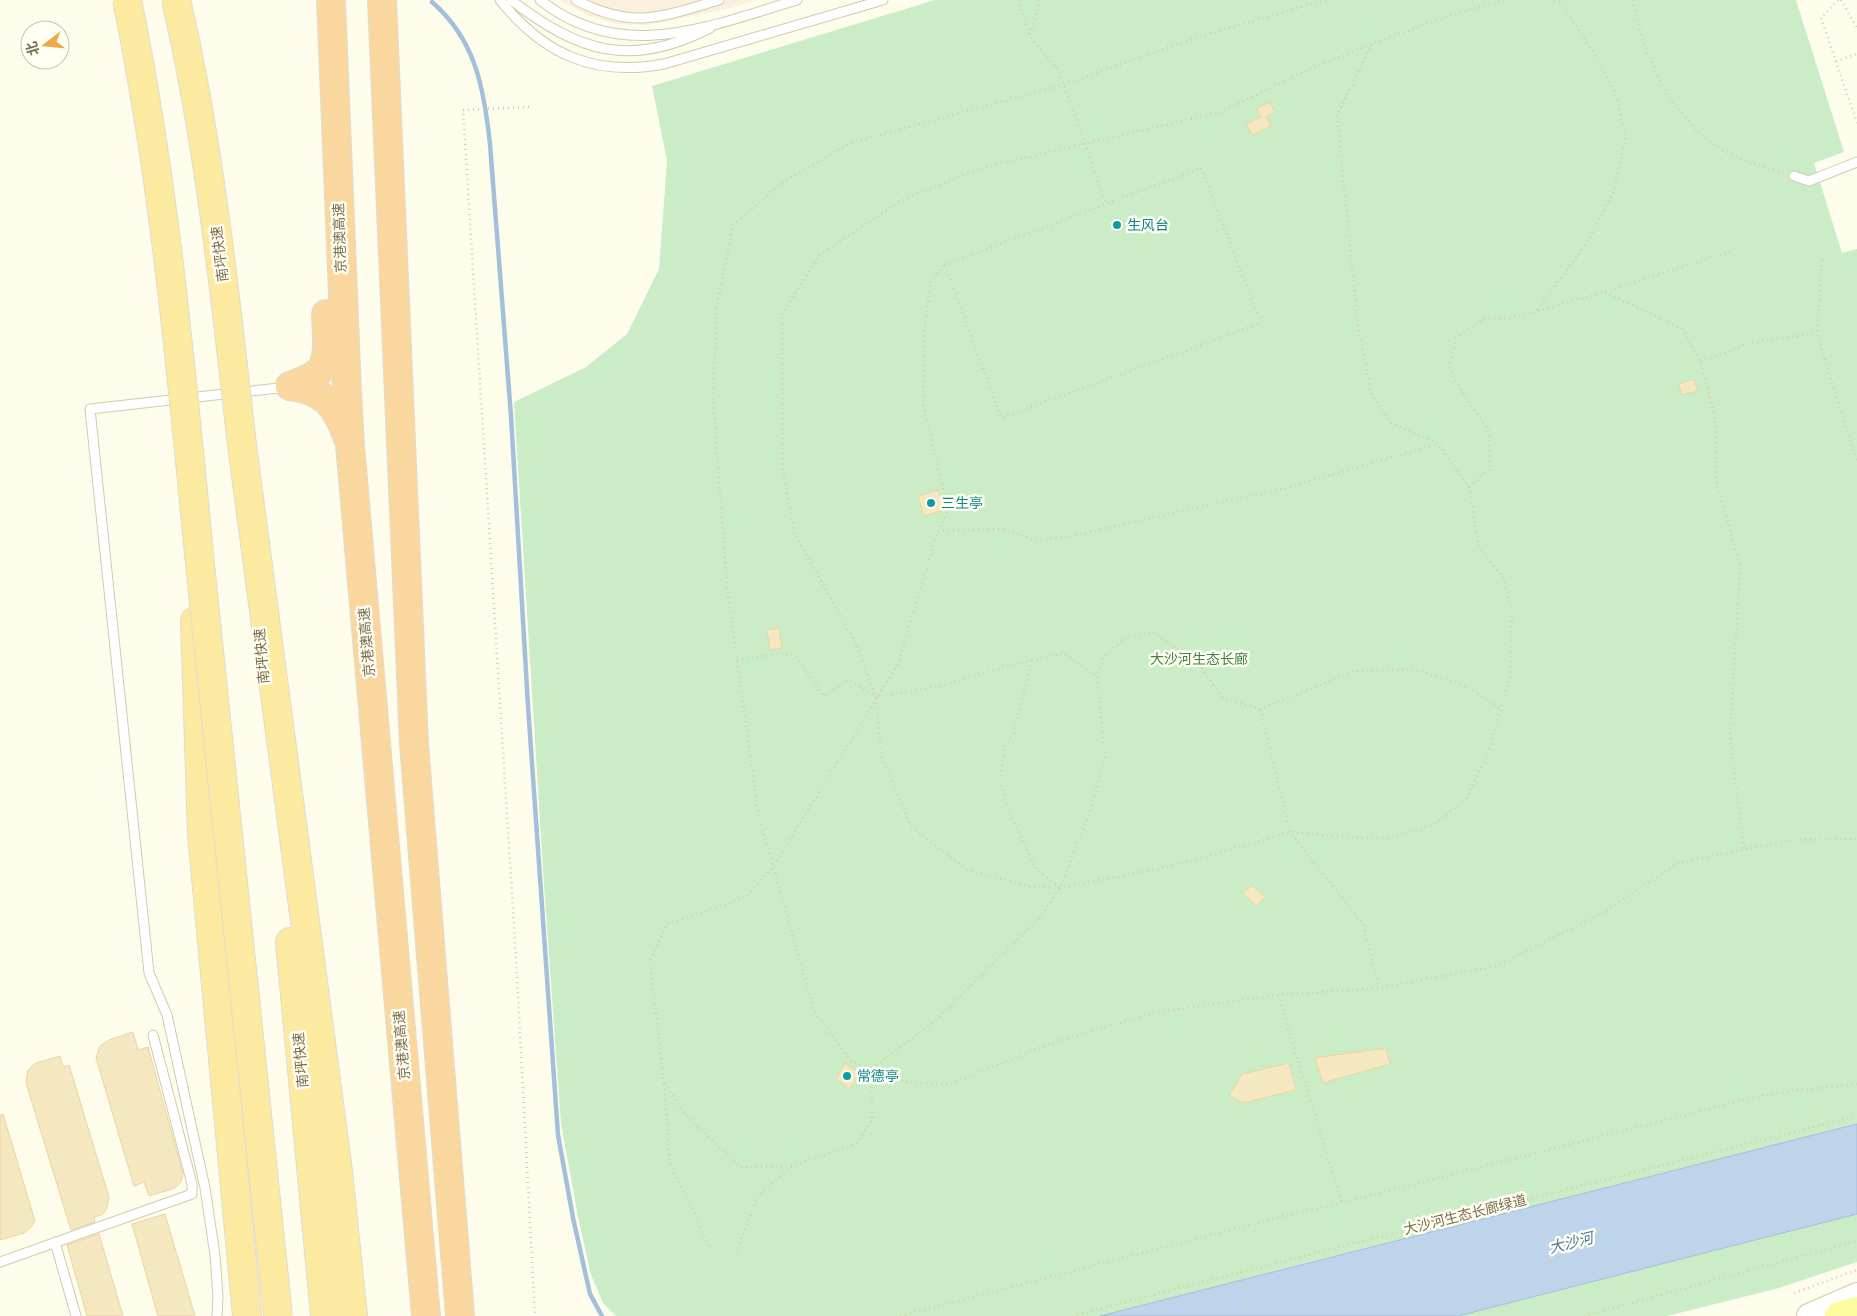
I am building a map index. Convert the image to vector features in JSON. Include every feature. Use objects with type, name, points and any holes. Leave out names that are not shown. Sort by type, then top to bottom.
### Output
[{"type":"highway","points":[[128,0],[153,142],[188,447],[278,1316]]},
{"type":"highway","name":"南坪快速","points":[[176,0],[200,113],[216,223],[242,445],[325,1316]]},
{"type":"highway","points":[[290,386],[311,377],[320,369],[325,360],[327,342],[314,0]]},
{"type":"highway","name":"京港澳高速","points":[[331,0],[350,445],[426,1316]]},
{"type":"highway","points":[[382,0],[414,744],[460,1316]]},
{"type":"highway","points":[[290,386],[315,392],[327,402],[337,414],[350,445]]},
{"type":"highway","points":[[242,445],[338,1171],[353,1316]]},
{"type":"highway","points":[[188,447],[202,836],[247,1316]]},
{"type":"highway","points":[[238,1316],[243,1268]]},
{"type":"main road","points":[[1809,1316],[1857,1295]]},
{"type":"main road","points":[[1839,1316],[1857,1311]]},
{"type":"lane","points":[[500,0],[518,21],[557,50],[580,60],[624,69],[664,64],[879,1]]},
{"type":"lane","points":[[511,0],[546,25],[567,37],[587,44],[627,52],[668,46],[692,37],[721,22]]},
{"type":"lane","points":[[540,0],[573,21],[598,31],[621,36],[645,37],[668,34],[721,22],[797,0]]},
{"type":"lane","points":[[576,0],[609,15],[627,18],[648,18],[719,0]]},
{"type":"lane","points":[[1794,176],[1809,181],[1857,162]]},
{"type":"lane","points":[[217,1316],[218,1296],[215,1255],[205,1188],[166,1015],[149,973],[90,409],[290,386]]},
{"type":"lane","points":[[0,1262],[192,1194],[192,1184],[153,1036]]},
{"type":"lane","points":[[55,1242],[76,1316]]},
{"type":"path","points":[[1018,0],[1030,36],[1059,71],[1106,203]]},
{"type":"path","points":[[1030,36],[1039,7],[1037,0]]},
{"type":"path","points":[[1326,0],[1197,37],[1063,85],[850,143],[782,183],[733,225],[717,304],[713,396],[727,587],[758,813],[814,1011],[851,1061],[906,1082],[948,1085],[1054,1042],[1157,1012],[1278,995],[1379,988],[1496,966],[1602,914],[1678,863],[1792,840],[1857,839]]},
{"type":"path","points":[[1372,44],[1337,115],[1358,327],[1372,395],[1391,424],[1438,443],[1469,487],[1479,547],[1504,579],[1512,612],[1510,680],[1487,755],[1466,799],[1433,825],[1389,838],[1347,837],[1290,832],[1206,857],[1157,869],[1060,888],[1028,886],[966,870],[911,826],[881,755],[876,697],[855,642],[795,534],[783,472],[782,315],[820,255],[902,200],[981,168],[1221,112],[1303,72],[1372,44],[1437,20],[1503,0]]},
{"type":"path","points":[[1537,310],[1587,243],[1613,193],[1626,137],[1615,92],[1593,52],[1561,2],[1552,0]]},
{"type":"path","points":[[1632,0],[1645,46],[1666,94],[1701,136],[1743,160],[1794,176]]},
{"type":"path","points":[[1857,28],[1840,0],[1822,18],[1857,123]]},
{"type":"path","points":[[1836,61],[1857,54]]},
{"type":"path","points":[[529,107],[463,110],[516,959],[535,1316]]},
{"type":"path","points":[[710,1250],[693,1210],[670,1166],[664,1082],[650,961],[667,924],[746,897],[773,867],[898,664],[938,531],[948,510],[923,404],[924,339],[931,280],[945,265],[1201,168],[1261,323],[1001,418],[945,265]]},
{"type":"path","points":[[1469,487],[1490,468],[1489,432],[1462,392],[1449,368],[1456,338],[1483,319],[1511,318],[1605,292],[1731,251]]},
{"type":"path","points":[[1822,260],[1817,333],[1857,463]]},
{"type":"path","points":[[1605,292],[1682,329],[1701,362],[1715,417],[1716,480],[1740,566],[1730,737],[1744,850]]},
{"type":"path","points":[[1701,362],[1750,342],[1817,333]]},
{"type":"path","points":[[938,531],[1005,529],[1036,541],[1071,536],[1289,487],[1438,443]]},
{"type":"path","points":[[871,1069],[935,1021],[955,1002],[1041,916],[1060,888],[1090,812],[1105,757],[1097,676],[1106,654],[1128,637],[1153,632],[1197,662],[1223,698],[1260,709],[1354,671],[1412,669],[1462,684],[1501,708]]},
{"type":"path","points":[[737,660],[784,653],[795,656],[824,696],[848,680],[876,697],[940,686],[1063,652],[1097,676]]},
{"type":"path","points":[[1032,660],[1013,733],[1004,749],[1000,780],[1009,812],[1036,869],[1060,888]]},
{"type":"path","points":[[1260,709],[1290,832],[1362,924],[1379,988]]},
{"type":"path","points":[[1278,995],[1342,1203]]},
{"type":"path","points":[[664,1082],[683,1112],[740,1167],[793,1166],[856,1144],[872,1120],[871,1069]]},
{"type":"path","points":[[900,1316],[1280,1217],[1342,1203],[1755,1097],[1790,1091],[1857,1084]]},
{"type":"path","name":"大沙河生态长廊绿道","points":[[1072,1316],[1857,1116]]},
{"type":"path","points":[[736,1252],[758,1194],[793,1166]]},
{"type":"path","points":[[1584,1316],[1857,1240]]},
{"type":"path","points":[[1794,1293],[1857,1270]]},
{"type":"path","points":[[1241,1272],[1250,1316]]},
{"type":"shaded area","points":[[559,0],[756,0],[731,8],[647,25],[617,24],[589,16]]},
{"type":"green space","name":"大沙河生态长廊","points":[[935,0],[1796,0],[1844,152],[1814,163],[1842,253],[1857,249],[1857,1262],[1779,1288],[1667,1316],[616,1316],[603,1303],[591,1275],[578,1217],[561,1123],[514,402],[586,367],[627,334],[659,269],[667,161],[652,86]]},
{"type":"water","name":"大沙河","points":[[1857,1124],[1857,1214],[1458,1316],[1100,1316]]},
{"type":"building","points":[[1270,102],[1275,113],[1266,116],[1271,126],[1252,135],[1246,124],[1261,117],[1257,108]]},
{"type":"building","points":[[1694,379],[1698,391],[1682,395],[1679,384]]},
{"type":"building","name":"三生亭","points":[[938,490],[945,510],[924,516],[918,496]]},
{"type":"building","points":[[779,628],[782,648],[770,650],[767,630]]},
{"type":"building","points":[[1251,885],[1265,896],[1257,906],[1243,894]]},
{"type":"building","points":[[133,1032],[138,1050],[148,1047],[183,1174],[181,1182],[175,1188],[149,1196],[144,1182],[134,1186],[96,1058],[100,1046],[109,1040]]},
{"type":"building","points":[[1386,1048],[1390,1064],[1323,1083],[1315,1058]]},
{"type":"building","points":[[60,1056],[63,1067],[69,1065],[109,1197],[107,1208],[102,1215],[94,1217],[95,1222],[71,1230],[26,1083],[28,1070],[36,1063]]},
{"type":"building","name":"常德亭","points":[[845,1063],[859,1073],[850,1089],[836,1079]]},
{"type":"building","points":[[1289,1063],[1296,1090],[1243,1103],[1229,1095],[1242,1074]]},
{"type":"building","points":[[3,1114],[35,1221],[24,1233],[0,1240],[0,1115]]},
{"type":"building","points":[[165,1214],[195,1316],[158,1316],[132,1224]]},
{"type":"building","points":[[99,1234],[123,1316],[87,1316],[67,1245]]},
{"type":"waterway","points":[[432,2],[459,32],[468,49],[481,85],[488,124],[511,416],[528,706],[558,1135],[573,1218],[590,1294],[602,1316]]},
{"type":"place","name":"生风台","points":[[1117,225]]},
{"type":"place","name":"三生亭","points":[[931,503]]},
{"type":"place","name":"常德亭","points":[[847,1076]]}]
